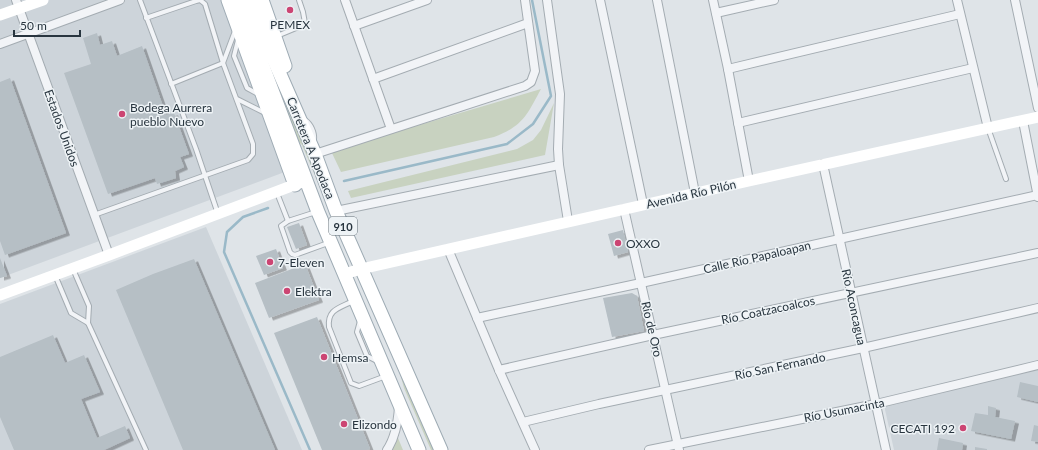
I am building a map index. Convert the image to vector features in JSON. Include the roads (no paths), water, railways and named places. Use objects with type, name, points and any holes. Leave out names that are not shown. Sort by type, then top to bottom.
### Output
[{"type":"main road","points":[[0,15],[18,4],[43,0]]},
{"type":"main road","points":[[0,295],[109,256],[300,182],[269,114],[228,0]]},
{"type":"main road","name":"Carretera A Apodaca","points":[[238,0],[300,182],[318,212],[419,450]]},
{"type":"main road","name":"Carretera A Apodaca","points":[[256,1],[296,112],[336,211],[441,450]]},
{"type":"main road","name":"Avenida Río Pilón","points":[[344,274],[643,204],[1038,117]]},
{"type":"street","points":[[0,44],[120,0]]},
{"type":"street","points":[[345,0],[391,129]]},
{"type":"street","points":[[354,26],[427,0]]},
{"type":"street","points":[[313,151],[391,129],[525,86],[531,82],[535,71],[525,0]]},
{"type":"street","points":[[547,0],[560,94],[558,149],[559,165],[568,221]]},
{"type":"street","points":[[600,0],[643,204]]},
{"type":"street","points":[[657,0],[695,193]]},
{"type":"street","points":[[713,0],[728,69],[748,181]]},
{"type":"street","points":[[716,13],[774,0]]},
{"type":"street","points":[[957,0],[988,128]]},
{"type":"street","points":[[1015,0],[1038,108]]},
{"type":"street","name":"Estados Unidos","points":[[18,4],[109,256]]},
{"type":"street","points":[[728,69],[960,14]]},
{"type":"street","points":[[373,79],[528,23]]},
{"type":"street","points":[[738,123],[973,68]]},
{"type":"street","points":[[1023,121],[1038,196]]},
{"type":"street","name":"Río Aconcagua","points":[[823,164],[886,450]]},
{"type":"street","points":[[336,211],[559,165]]},
{"type":"street","name":"Calle Río Papaloapan","points":[[477,318],[641,283],[839,238],[1038,196]]},
{"type":"street","name":"Río de Oro","points":[[624,209],[679,447]]},
{"type":"street","points":[[448,250],[535,450]]},
{"type":"street","name":"Río Coatzacoalcos","points":[[499,370],[653,335],[1038,253]]},
{"type":"street","name":"Río San Fernando","points":[[523,422],[864,348],[1038,308]]},
{"type":"street","name":"Río Usumacinta","points":[[649,450],[679,447],[876,404],[1038,365]]},
{"type":"street","points":[[387,450],[396,428],[399,415],[399,400]]},
{"type":"lane","points":[[140,0],[170,84],[196,149],[218,214]]},
{"type":"lane","points":[[270,39],[305,23],[304,12],[299,0]]},
{"type":"lane","points":[[94,215],[204,174],[248,160],[253,154],[253,144],[223,63],[205,4],[203,2],[196,1],[146,18]]},
{"type":"lane","points":[[170,84],[223,63],[238,30]]},
{"type":"lane","points":[[237,99],[269,114]]},
{"type":"lane","points":[[988,128],[1006,179]]},
{"type":"lane","points":[[276,191],[288,221]]},
{"type":"lane","points":[[318,212],[282,224],[281,228],[290,252],[295,255],[330,242]]},
{"type":"lane","points":[[73,268],[89,306],[88,322],[146,450]]},
{"type":"lane","points":[[55,275],[71,313],[88,322]]},
{"type":"lane","points":[[355,300],[333,312],[330,315],[329,321],[329,327],[351,383],[354,386],[359,386],[385,369]]},
{"type":"waterway","points":[[344,181],[507,144],[533,124],[551,96],[532,0]]},
{"type":"waterway","points":[[268,208],[243,217],[227,232],[224,252],[310,450]]},
{"type":"place","name":"PEMEX","points":[[290,10]]},
{"type":"place","name":"Bodega Aurrera pueblo Nuevo","points":[[122,114]]},
{"type":"place","name":"OXXO","points":[[618,243]]},
{"type":"place","name":"7-Eleven","points":[[270,262]]},
{"type":"place","name":"Elektra","points":[[287,291]]},
{"type":"place","name":"Hemsa","points":[[324,357]]},
{"type":"place","name":"Elizondo","points":[[344,424]]},
{"type":"place","name":"CECATI 192","points":[[963,428]]}]
